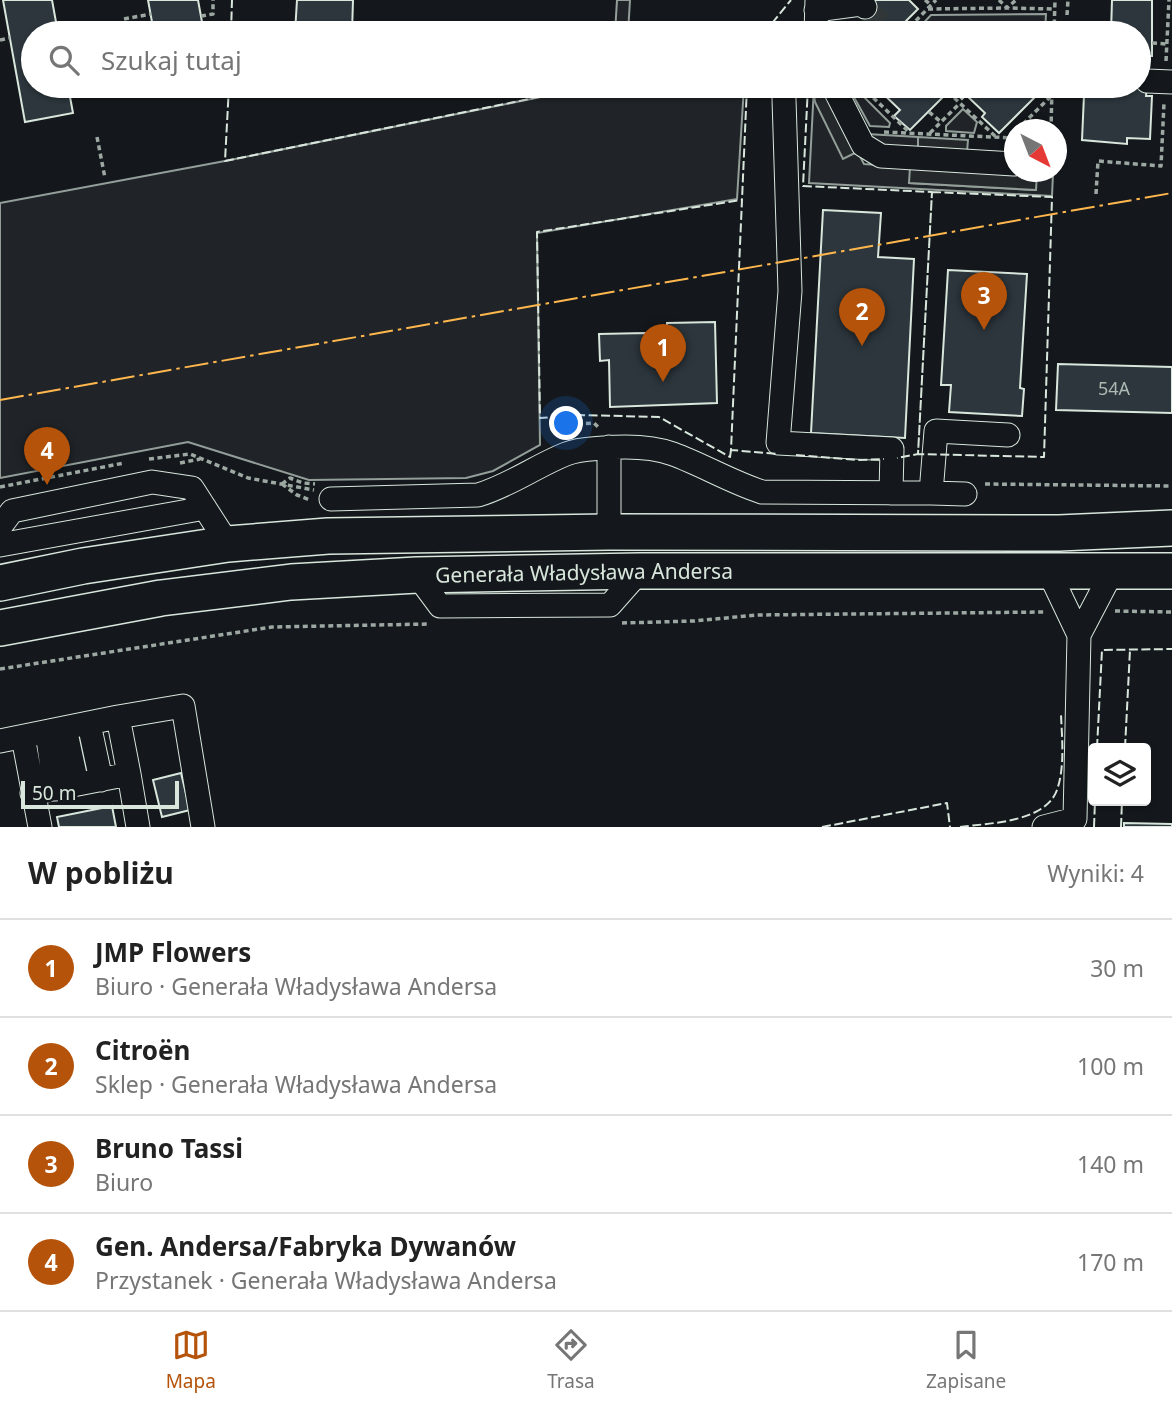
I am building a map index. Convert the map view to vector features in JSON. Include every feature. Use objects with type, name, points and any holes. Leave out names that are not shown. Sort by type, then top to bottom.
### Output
[{"type":"highway","name":"Generała Władysława Andersa","points":[[0,583],[83,566],[229,544],[328,536],[609,532],[1059,533],[1172,528]]},
{"type":"highway","name":"Generała Władysława Andersa","points":[[0,628],[161,598],[291,582],[417,575],[640,571],[1172,570]]},
{"type":"street","points":[[816,5],[862,4],[865,7]]},
{"type":"street","points":[[839,98],[859,138],[872,152],[881,156],[1004,163]]},
{"type":"street","points":[[784,99],[790,291],[778,443],[892,449],[891,493]]},
{"type":"street","points":[[931,493],[936,431],[1008,435]]},
{"type":"street","points":[[609,447],[609,532]]},
{"type":"street","points":[[331,499],[478,495],[566,454],[609,447],[637,447],[673,454],[762,492],[931,493],[973,489]]},
{"type":"street","points":[[0,527],[12,511],[152,482],[192,488],[229,544]]},
{"type":"street","points":[[0,545],[205,508]]},
{"type":"street","points":[[1048,570],[1079,635]]},
{"type":"street","points":[[1044,827],[1075,819],[1079,635],[1113,570]]},
{"type":"street","points":[[40,827],[32,793],[11,739],[183,706],[203,827]]},
{"type":"street","points":[[118,717],[138,827]]},
{"type":"street","points":[[89,724],[101,780]]},
{"type":"street","points":[[56,730],[66,787]]},
{"type":"street","points":[[32,793],[129,774]]},
{"type":"path","points":[[201,16],[213,14],[213,0]]},
{"type":"path","points":[[925,0],[929,7]]},
{"type":"path","points":[[916,21],[936,0]]},
{"type":"path","points":[[999,0],[1007,8]]},
{"type":"path","points":[[1007,8],[1016,0]]},
{"type":"path","points":[[1054,21],[1055,0]]},
{"type":"path","points":[[1067,15],[1068,0]]},
{"type":"path","points":[[1096,194],[1098,161],[1161,166],[1161,82],[1167,44],[1169,0]]},
{"type":"path","points":[[929,7],[1055,9]]},
{"type":"path","points":[[124,19],[150,14]]},
{"type":"path","points":[[0,40],[10,38]]},
{"type":"path","points":[[1152,43],[1167,44]]},
{"type":"path","points":[[874,98],[910,133]]},
{"type":"path","points":[[955,98],[997,138]]},
{"type":"path","points":[[1028,119],[1049,98]]},
{"type":"path","points":[[1051,119],[1052,98]]},
{"type":"path","points":[[930,134],[960,103]]},
{"type":"path","points":[[929,112],[941,122]]},
{"type":"path","points":[[883,132],[1004,138]]},
{"type":"path","points":[[97,136],[104,178]]},
{"type":"path","points":[[202,459],[248,478],[324,491],[331,499],[317,503],[297,495],[282,484]]},
{"type":"path","points":[[973,489],[1172,486]]},
{"type":"path","points":[[1104,611],[1172,612]]},
{"type":"shaded area","points":[[617,0],[630,0],[629,21],[616,21]]},
{"type":"shaded area","points":[[1046,14],[1046,21],[925,21],[931,15]]},
{"type":"shaded area","points":[[536,98],[743,98],[737,199],[537,233],[540,445],[493,471],[466,478],[309,480],[188,442],[0,478],[0,203]]},
{"type":"shaded area","points":[[813,98],[829,98],[864,164],[910,167],[910,183],[1035,190],[1036,182],[1053,182],[1052,196],[809,183]]},
{"type":"shaded area","points":[[814,98],[830,98],[857,152],[843,159]]},
{"type":"shaded area","points":[[854,98],[865,98],[890,123],[889,127],[870,126]]},
{"type":"shaded area","points":[[963,109],[977,122],[974,133],[946,131],[946,126]]},
{"type":"shaded area","points":[[867,134],[918,137],[918,149],[883,147]]},
{"type":"shaded area","points":[[918,137],[968,140],[967,152],[1004,168],[1004,182],[1036,182],[1036,190],[909,183],[910,167],[918,149]]},
{"type":"building","points":[[3,0],[52,0],[56,21],[21,21],[21,98],[70,98],[73,113],[25,122]]},
{"type":"building","points":[[148,0],[198,0],[202,21],[152,21]]},
{"type":"building","points":[[297,0],[353,0],[352,21],[296,21]]},
{"type":"building","points":[[872,0],[909,0],[918,9],[906,21],[871,21],[861,11]]},
{"type":"building","points":[[1112,0],[1152,0],[1152,56],[1151,21],[1111,21]]},
{"type":"building","points":[[1152,96],[1150,139],[1127,138],[1127,144],[1082,140],[1084,98]]},
{"type":"building","points":[[888,98],[942,98],[910,130],[894,116],[900,110]]},
{"type":"building","points":[[969,98],[1034,98],[1013,119],[1004,119],[1004,128],[999,133],[982,117],[985,113]]},
{"type":"building","points":[[823,210],[881,213],[878,257],[914,259],[905,438],[811,433]]},
{"type":"building","points":[[948,270],[1027,274],[1020,388],[1024,389],[1022,416],[949,412],[951,385],[941,385]]},
{"type":"building","points":[[715,322],[717,403],[610,407],[609,360],[600,361],[599,334],[645,333],[645,336],[667,336],[667,323]]},
{"type":"building","points":[[1058,364],[1172,367],[1172,413],[1056,410]]},
{"type":"building","points":[[181,773],[190,810],[162,817],[153,780]]},
{"type":"building","points":[[112,806],[116,827],[59,827],[57,817]]},
{"type":"building","points":[[1124,823],[1172,824],[1172,827],[1124,827]]},
{"type":"tunnel","points":[[865,7],[880,21]]},
{"type":"fence","points":[[231,21],[232,0]]},
{"type":"fence","points":[[774,21],[791,0]]},
{"type":"fence","points":[[228,98],[225,161],[534,98]]},
{"type":"fence","points":[[746,98],[731,450],[779,454]]},
{"type":"fence","points":[[807,98],[803,186],[932,192],[918,454],[897,458]]},
{"type":"fence","points":[[932,192],[1052,197],[1044,457],[918,454],[932,192]]},
{"type":"fence","points":[[731,450],[730,457],[659,417],[579,415],[540,418],[537,232],[741,200]]},
{"type":"fence","points":[[796,455],[858,460],[884,459]]},
{"type":"fence","points":[[1097,743],[1102,650],[1172,649]]},
{"type":"fence","points":[[1125,743],[1130,650]]},
{"type":"fence","points":[[960,827],[1014,819],[1041,809],[1051,801],[1061,772],[1061,715]]},
{"type":"fence","points":[[822,827],[947,803],[950,827]]},
{"type":"fence","points":[[1094,827],[1095,806]]},
{"type":"fence","points":[[1121,827],[1122,806]]},
{"type":"power","points":[[0,400],[1172,193]]},
{"type":"place","name":"Bruno Tassi","points":[[984,330]]},
{"type":"place","name":"Citroën","points":[[862,346]]},
{"type":"place","name":"JMP Flowers","points":[[663,382]]},
{"type":"place","name":"Gen. Andersa/Fabryka Dywanów","points":[[47,485]]}]
